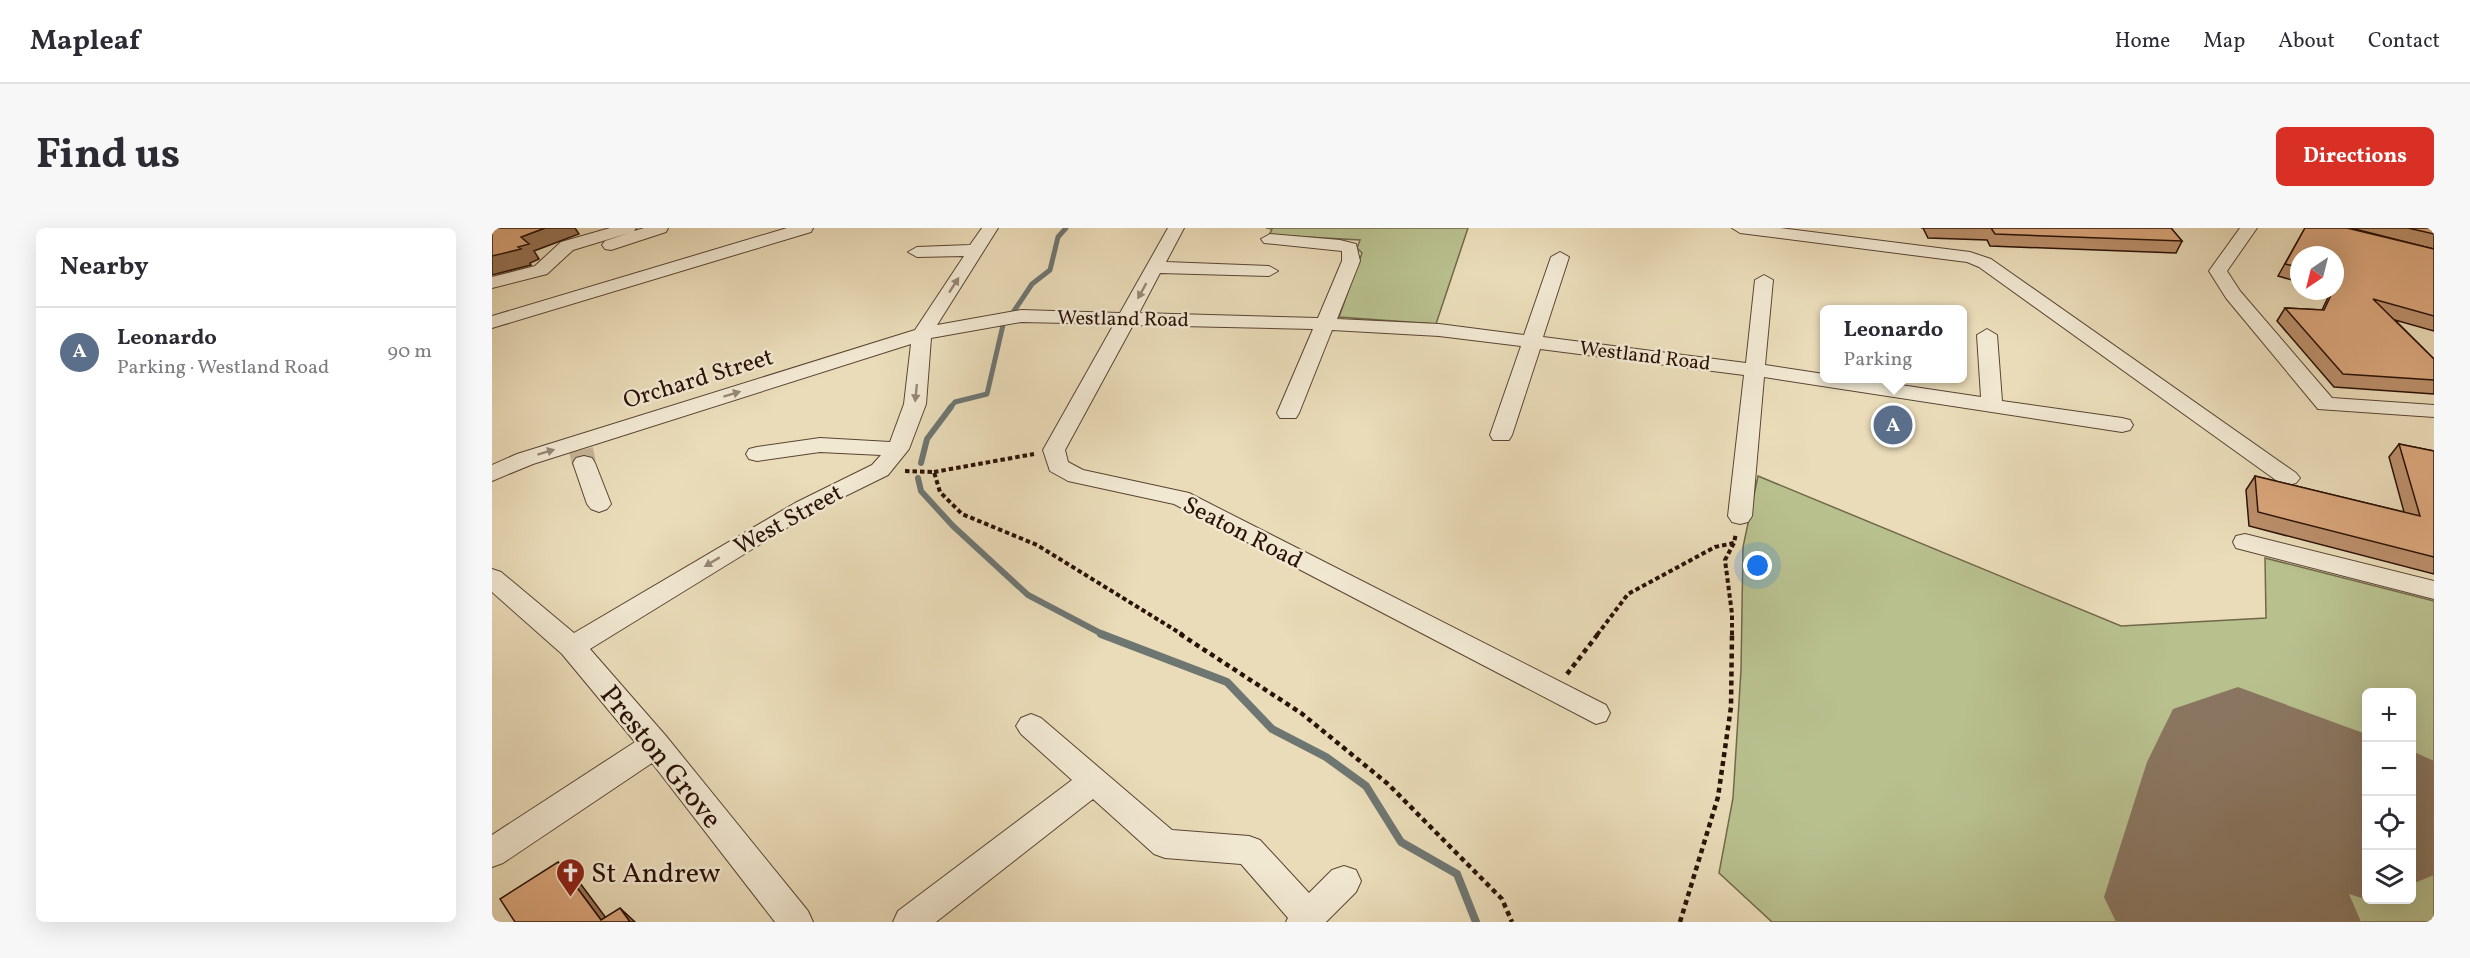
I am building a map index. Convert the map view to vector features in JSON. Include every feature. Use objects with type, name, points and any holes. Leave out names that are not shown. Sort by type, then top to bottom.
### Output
[{"type":"street","points":[[492,283],[542,270],[567,246],[628,228]]},
{"type":"street","points":[[550,262],[641,237],[660,228]]},
{"type":"street","points":[[492,322],[805,228]]},
{"type":"street","points":[[922,334],[990,228]]},
{"type":"street","points":[[1053,450],[1176,228]]},
{"type":"street","points":[[1740,228],[1937,253],[1985,263],[2288,478]]},
{"type":"street","points":[[2248,228],[2218,271],[2233,294],[2326,404],[2434,411]]},
{"type":"street","points":[[1270,239],[1327,243],[1350,248],[1351,261],[1287,413]]},
{"type":"street","points":[[917,252],[976,250]]},
{"type":"street","points":[[1501,435],[1560,257]]},
{"type":"street","points":[[1155,267],[1269,271]]},
{"type":"street","points":[[1740,516],[1764,280]]},
{"type":"street","name":"Westland Road","points":[[922,334],[1021,316],[1326,324],[1439,330],[1820,379]]},
{"type":"street","name":"West Street","points":[[572,647],[803,508],[880,470],[898,449],[915,404],[922,334]]},
{"type":"street","name":"Orchard Street","points":[[492,474],[525,459],[582,452],[922,334]]},
{"type":"street","points":[[1987,335],[1992,405]]},
{"type":"street","name":"Westland Road","points":[[1844,383],[2122,425]]},
{"type":"street","points":[[757,454],[820,446],[898,449]]},
{"type":"street","name":"Seaton Road","points":[[1053,450],[1058,466],[1076,476],[1181,498],[1596,713]]},
{"type":"street","points":[[582,452],[599,504]]},
{"type":"street","points":[[2245,542],[2434,590]]},
{"type":"street","name":"Preston Grove","points":[[492,578],[572,647],[655,745],[796,922]]},
{"type":"street","points":[[1031,726],[1165,844],[1249,850],[1305,919],[1344,882]]},
{"type":"street","points":[[492,853],[655,745]]},
{"type":"street","points":[[910,922],[1095,780]]},
{"type":"path","points":[[880,470],[934,472],[1053,450]]},
{"type":"path","points":[[934,472],[940,492],[962,514],[1006,530],[1036,545],[1167,625],[1301,713],[1388,784],[1461,855],[1502,899],[1512,922]]},
{"type":"path","points":[[1680,922],[1691,892],[1720,786],[1731,707],[1732,614],[1725,560],[1734,543],[1740,516]]},
{"type":"path","points":[[1554,691],[1628,594],[1699,558],[1715,547],[1734,543]]},
{"type":"green space","points":[[1266,228],[1468,228],[1436,324],[1339,317],[1362,253],[1357,248],[1360,240],[1269,235],[1272,229]]},
{"type":"green space","points":[[1758,476],[2121,626],[2266,618],[2265,558],[2434,601],[2434,922],[1772,922],[1719,873],[1733,798],[1741,670],[1743,547]]},
{"type":"building","points":[[492,228],[545,228],[521,237],[529,244],[518,247],[521,249],[492,256]]},
{"type":"building","points":[[1991,228],[2171,228],[2182,241],[1995,234]]},
{"type":"building","points":[[2305,228],[2347,228],[2434,249],[2434,316],[2373,299],[2434,359],[2434,380],[2343,374],[2285,308],[2324,310],[2329,300],[2344,300],[2344,246],[2295,246]]},
{"type":"building","points":[[2408,228],[2434,228],[2434,234]]},
{"type":"building","points":[[2290,255],[2290,265],[2285,264]]},
{"type":"building","points":[[2399,444],[2434,451],[2434,557],[2258,512],[2255,476],[2420,516]]},
{"type":"building","points":[[558,862],[601,920],[620,908],[630,922],[515,922],[500,899]]},
{"type":"waterway","points":[[1014,311],[1032,284],[1050,270],[1058,237],[1066,228]]},
{"type":"waterway","points":[[950,408],[955,402],[987,394],[1003,325]]},
{"type":"waterway","points":[[921,463],[927,439],[951,407]]},
{"type":"waterway","points":[[918,478],[921,491],[953,526],[1028,595],[1104,635]]},
{"type":"waterway","points":[[1101,634],[1227,682],[1272,729],[1326,757],[1366,786],[1401,842],[1457,874],[1476,922]]},
{"type":"runway","points":[[2258,922],[2206,897],[2238,762],[2362,816]]},
{"type":"tunnel","points":[[581,450],[584,463]]},
{"type":"place","name":"Leonardo","points":[[1893,425]]},
{"type":"place","name":"St Andrew","points":[[570,898]]}]
